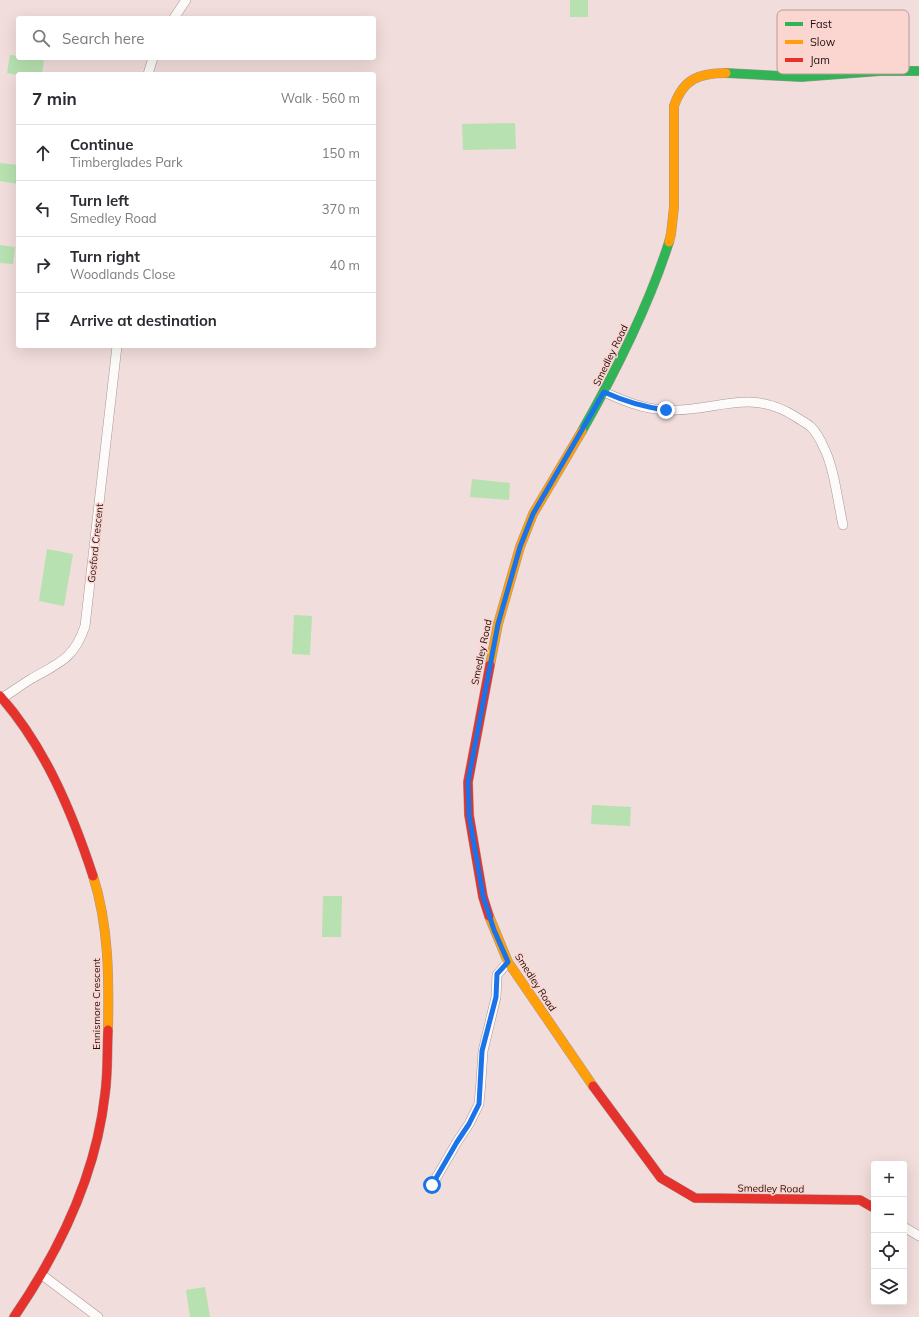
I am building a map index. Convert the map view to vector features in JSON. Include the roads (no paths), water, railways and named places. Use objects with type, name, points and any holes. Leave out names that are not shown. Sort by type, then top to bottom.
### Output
[{"type":"street","points":[[175,16],[186,0]]},
{"type":"street","points":[[149,72],[152,60]]},
{"type":"street","name":"Smedley Road","points":[[909,71],[919,71]]},
{"type":"street","name":"Smedley Road","points":[[848,74],[799,77],[726,73],[697,77],[686,83],[678,93],[674,106],[674,200],[671,234],[664,257],[639,321],[604,392],[533,514],[520,547],[498,624],[468,782],[469,815],[483,896],[494,930],[508,962],[585,1075],[661,1178],[695,1198],[860,1200],[871,1206]]},
{"type":"street","name":"Gosford Crescent","points":[[1,697],[67,658],[81,639],[85,626],[117,348]]},
{"type":"street","points":[[604,392],[626,402],[645,408],[666,410],[747,401],[768,404],[786,411],[811,427],[825,448],[832,471],[843,525]]},
{"type":"street","name":"Ennismore Crescent","points":[[1,697],[25,729],[45,762],[65,804],[89,863],[104,921],[107,947],[109,998],[105,1096],[100,1126],[87,1176],[78,1201],[42,1276],[14,1317]]},
{"type":"street","points":[[432,1185],[469,1124],[479,1104],[482,1051],[496,997],[497,974],[508,962]]},
{"type":"street","points":[[907,1229],[919,1236]]},
{"type":"street","points":[[42,1276],[98,1317]]}]
